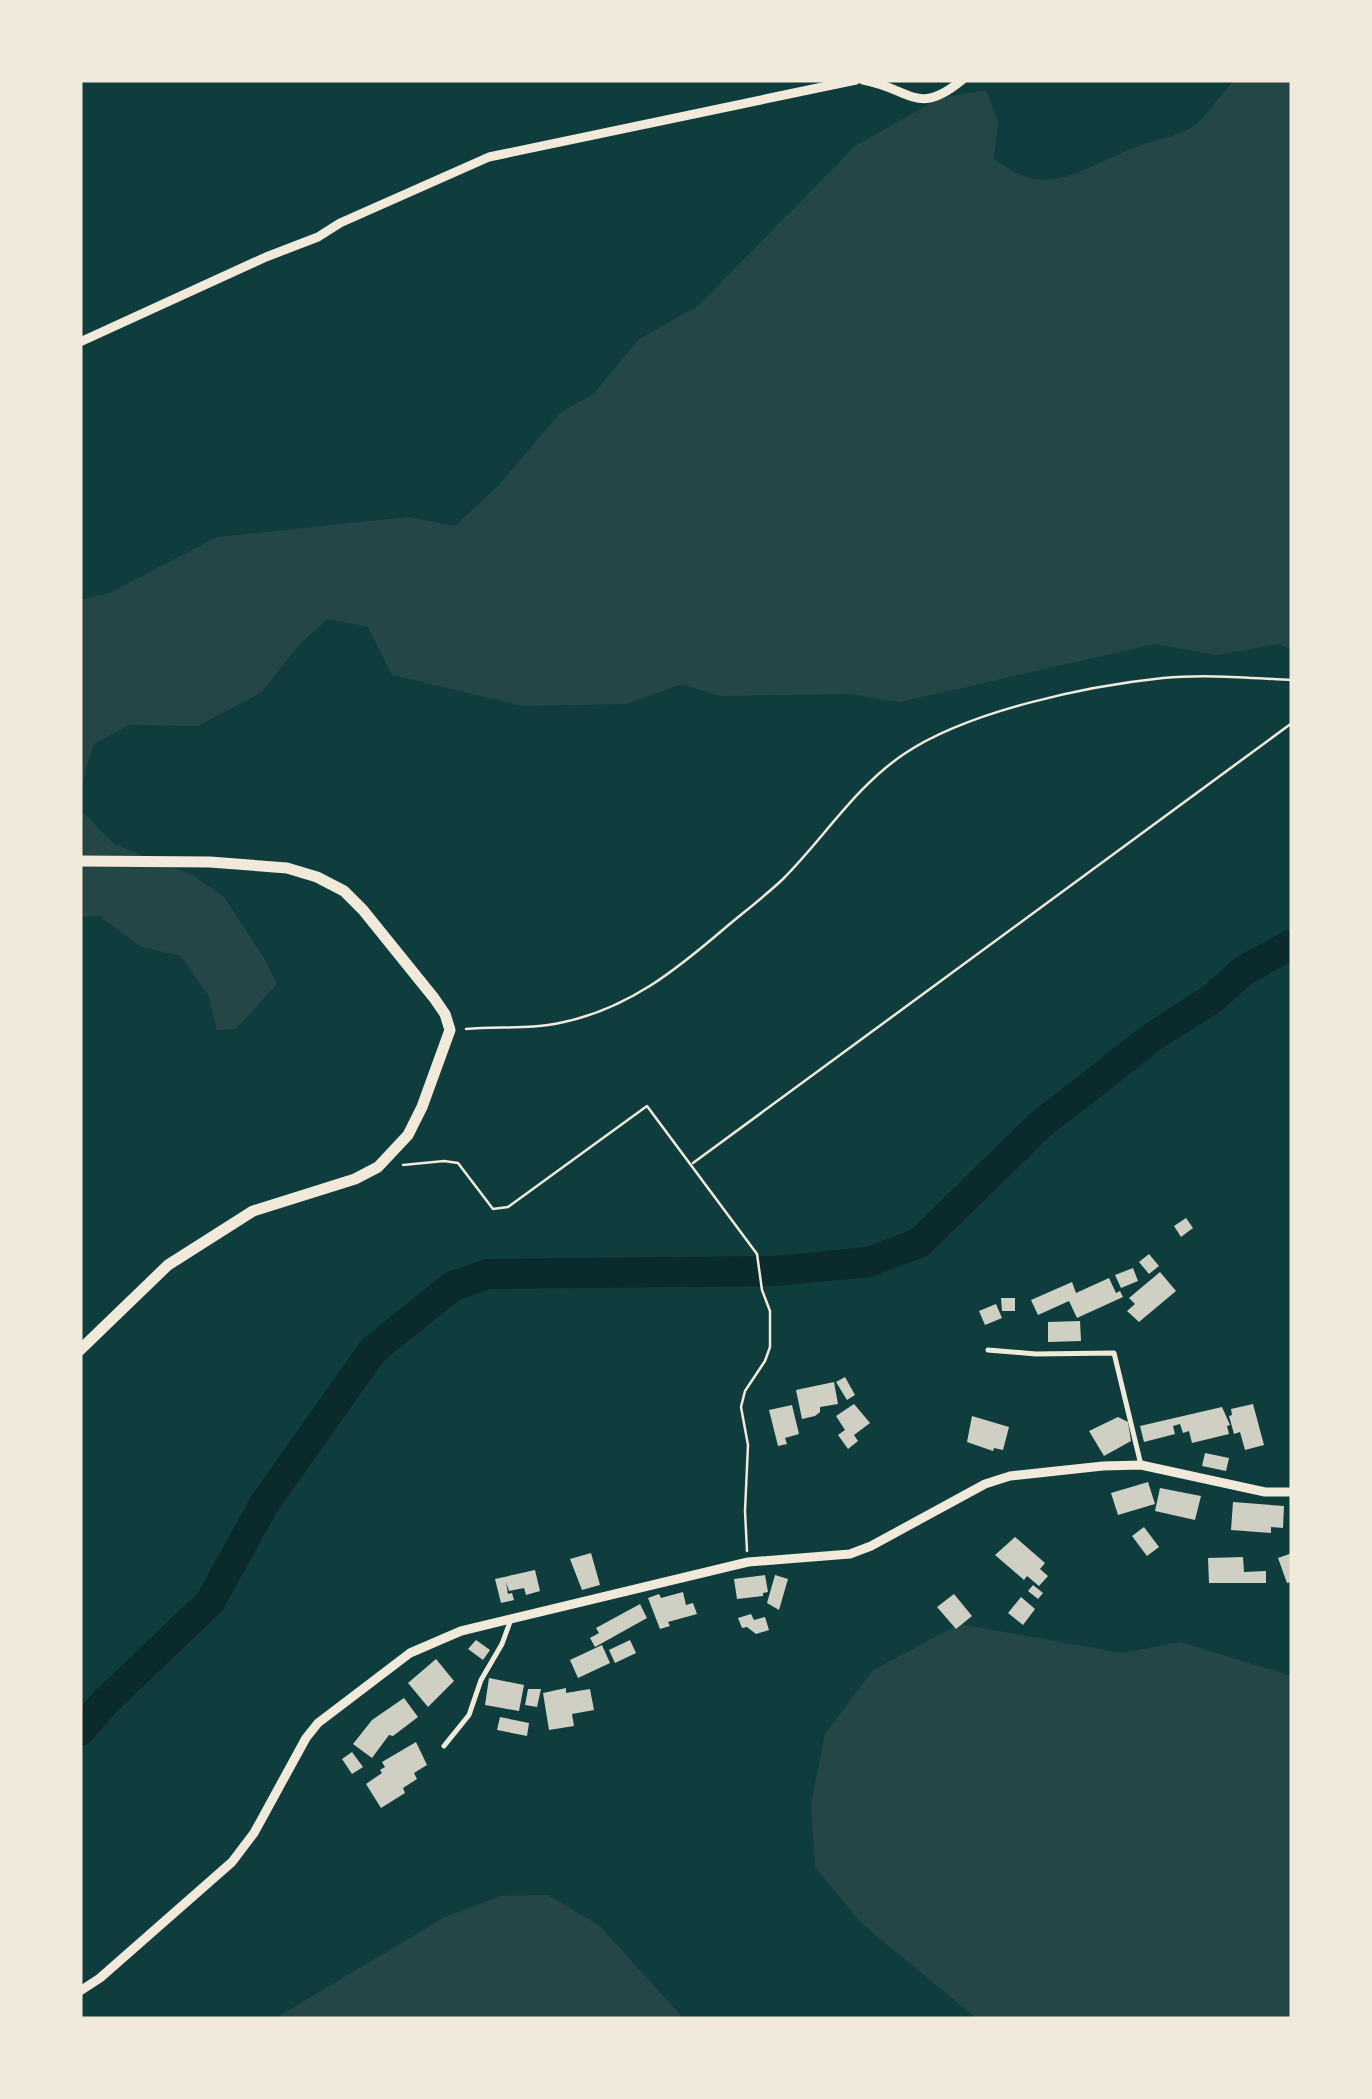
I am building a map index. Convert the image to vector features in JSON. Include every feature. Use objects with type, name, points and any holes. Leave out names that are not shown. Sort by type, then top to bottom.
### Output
[{"type":"street","points":[[80,342],[489,157],[860,80],[887,84],[920,100],[941,98],[962,80]]},
{"type":"street","points":[[80,861],[210,862],[287,868],[317,877],[344,891],[363,910],[446,1014],[450,1030],[408,1135],[378,1167],[354,1180],[253,1211],[168,1265],[80,1350]]},
{"type":"street","points":[[80,1990],[100,1978],[232,1862],[254,1833],[306,1738],[329,1714],[382,1671],[424,1644],[748,1562],[850,1554],[986,1484],[1010,1476],[1141,1465],[1266,1492],[1292,1492]]},
{"type":"lane","points":[[988,1350],[1114,1353],[1141,1465]]},
{"type":"lane","points":[[444,1746],[469,1714],[511,1619]]},
{"type":"path","points":[[450,1030],[565,1022],[606,1010],[645,991],[674,972],[782,879],[860,791],[904,754],[956,727],[1070,695],[1164,678],[1292,680]]},
{"type":"path","points":[[692,1164],[1292,723]]},
{"type":"path","points":[[378,1167],[444,1161],[458,1164],[492,1209],[508,1207],[646,1106],[757,1254],[772,1321],[766,1362],[746,1390],[741,1407],[748,1444],[748,1562]]},
{"type":"shaded area","points":[[1235,80],[1292,80],[1292,650],[1279,644],[1217,655],[1155,644],[900,702],[849,694],[719,696],[682,684],[626,704],[523,706],[392,675],[368,627],[327,619],[297,647],[262,692],[198,726],[129,725],[94,744],[85,771],[80,809],[80,600],[109,593],[217,537],[408,517],[455,526],[498,486],[560,413],[593,394],[639,339],[698,306],[855,146],[940,98],[986,90],[998,122],[994,159],[1031,178],[1048,179],[1081,172],[1136,147],[1188,130]]},
{"type":"shaded area","points":[[80,809],[114,844],[192,875],[224,897],[277,984],[236,1029],[217,1030],[208,995],[181,956],[141,947],[100,916],[80,917]]},
{"type":"shaded area","points":[[960,1624],[1122,1653],[1180,1642],[1292,1676],[1292,2019],[977,2019],[861,1923],[815,1867],[811,1804],[825,1734],[873,1670]]},
{"type":"shaded area","points":[[548,1895],[600,1926],[684,2019],[274,2019],[445,1917],[501,1896]]},
{"type":"building","points":[[1186,1218],[1193,1228],[1181,1237],[1174,1226]]},
{"type":"building","points":[[1149,1254],[1159,1266],[1149,1274],[1139,1262]]},
{"type":"building","points":[[1133,1268],[1138,1281],[1121,1288],[1115,1275]]},
{"type":"building","points":[[1160,1272],[1176,1291],[1139,1322],[1127,1311],[1135,1304],[1129,1298]]},
{"type":"building","points":[[1109,1278],[1116,1293],[1120,1291],[1123,1297],[1077,1318],[1069,1301],[1038,1315],[1031,1300],[1072,1282],[1076,1293]]},
{"type":"building","points":[[1001,1298],[1015,1298],[1015,1311],[1002,1311]]},
{"type":"building","points":[[996,1304],[1002,1318],[985,1325],[979,1311]]},
{"type":"building","points":[[1080,1321],[1081,1341],[1048,1342],[1048,1322]]},
{"type":"building","points":[[845,1377],[855,1395],[847,1400],[836,1382]]},
{"type":"building","points":[[834,1382],[838,1404],[820,1407],[815,1416],[802,1419],[796,1390]]},
{"type":"building","points":[[854,1404],[870,1423],[854,1435],[858,1441],[848,1449],[838,1435],[845,1430],[836,1416]]},
{"type":"building","points":[[1253,1404],[1264,1445],[1245,1450],[1240,1432],[1234,1434],[1229,1416],[1231,1409]]},
{"type":"building","points":[[792,1405],[799,1434],[785,1438],[787,1444],[778,1446],[769,1410]]},
{"type":"building","points":[[1222,1407],[1230,1425],[1229,1434],[1192,1443],[1189,1431],[1183,1433],[1180,1424],[1173,1426],[1175,1434],[1144,1442],[1140,1426]]},
{"type":"building","points":[[972,1416],[1009,1427],[1003,1450],[993,1451],[967,1442]]},
{"type":"building","points":[[1118,1417],[1128,1422],[1131,1441],[1104,1456],[1089,1431]]},
{"type":"building","points":[[1205,1453],[1229,1458],[1226,1471],[1202,1466]]},
{"type":"building","points":[[1148,1482],[1155,1504],[1118,1515],[1111,1493]]},
{"type":"building","points":[[1160,1488],[1201,1496],[1195,1520],[1155,1511]]},
{"type":"building","points":[[1233,1502],[1284,1506],[1283,1528],[1271,1527],[1271,1533],[1231,1530]]},
{"type":"building","points":[[1144,1527],[1159,1547],[1147,1556],[1132,1536]]},
{"type":"building","points":[[1015,1537],[1045,1563],[1040,1569],[1048,1576],[1039,1586],[1027,1576],[1024,1580],[995,1555]]},
{"type":"building","points":[[591,1553],[600,1585],[582,1590],[570,1559]]},
{"type":"building","points":[[1292,1553],[1292,1582],[1287,1583],[1278,1558]]},
{"type":"building","points":[[1243,1557],[1244,1572],[1266,1571],[1266,1583],[1209,1583],[1208,1558]]},
{"type":"building","points":[[535,1570],[540,1591],[526,1595],[524,1588],[509,1591],[506,1582],[508,1594],[512,1593],[514,1600],[501,1603],[495,1579]]},
{"type":"building","points":[[765,1575],[768,1592],[737,1599],[734,1579]]},
{"type":"building","points":[[775,1575],[788,1579],[779,1610],[767,1603]]},
{"type":"building","points":[[1033,1585],[1043,1593],[1038,1599],[1028,1591]]},
{"type":"building","points":[[683,1592],[686,1605],[693,1603],[697,1614],[668,1622],[670,1626],[660,1629],[648,1598]]},
{"type":"building","points":[[954,1594],[972,1616],[956,1629],[937,1607]]},
{"type":"building","points":[[1021,1597],[1035,1609],[1023,1625],[1008,1613]]},
{"type":"building","points":[[640,1604],[647,1618],[595,1647],[590,1638],[599,1633],[596,1628]]},
{"type":"building","points":[[751,1614],[754,1620],[765,1617],[769,1630],[756,1634],[742,1628],[738,1618]]},
{"type":"building","points":[[476,1640],[490,1650],[483,1660],[468,1649]]},
{"type":"building","points":[[630,1640],[636,1653],[615,1663],[609,1650]]},
{"type":"building","points":[[602,1645],[610,1663],[578,1678],[570,1660]]},
{"type":"building","points":[[436,1659],[454,1681],[428,1707],[408,1683]]},
{"type":"building","points":[[489,1678],[524,1685],[519,1711],[485,1705]]},
{"type":"building","points":[[566,1688],[566,1693],[590,1689],[594,1710],[572,1714],[574,1726],[549,1730],[543,1693]]},
{"type":"building","points":[[528,1689],[541,1689],[537,1707],[525,1705]]},
{"type":"building","points":[[404,1698],[418,1717],[389,1735],[372,1758],[353,1744],[372,1720]]},
{"type":"building","points":[[500,1717],[529,1723],[527,1736],[497,1730]]},
{"type":"building","points":[[416,1742],[427,1765],[414,1773],[417,1779],[403,1788],[405,1793],[381,1808],[366,1784],[382,1773],[382,1762]]},
{"type":"building","points":[[352,1752],[363,1767],[352,1774],[342,1759]]},
{"type":"waterway","points":[[80,1731],[210,1602],[264,1504],[373,1350],[453,1286],[488,1274],[776,1271],[869,1262],[919,1243],[1040,1125],[1151,1038],[1213,998],[1243,971],[1292,944]]}]
